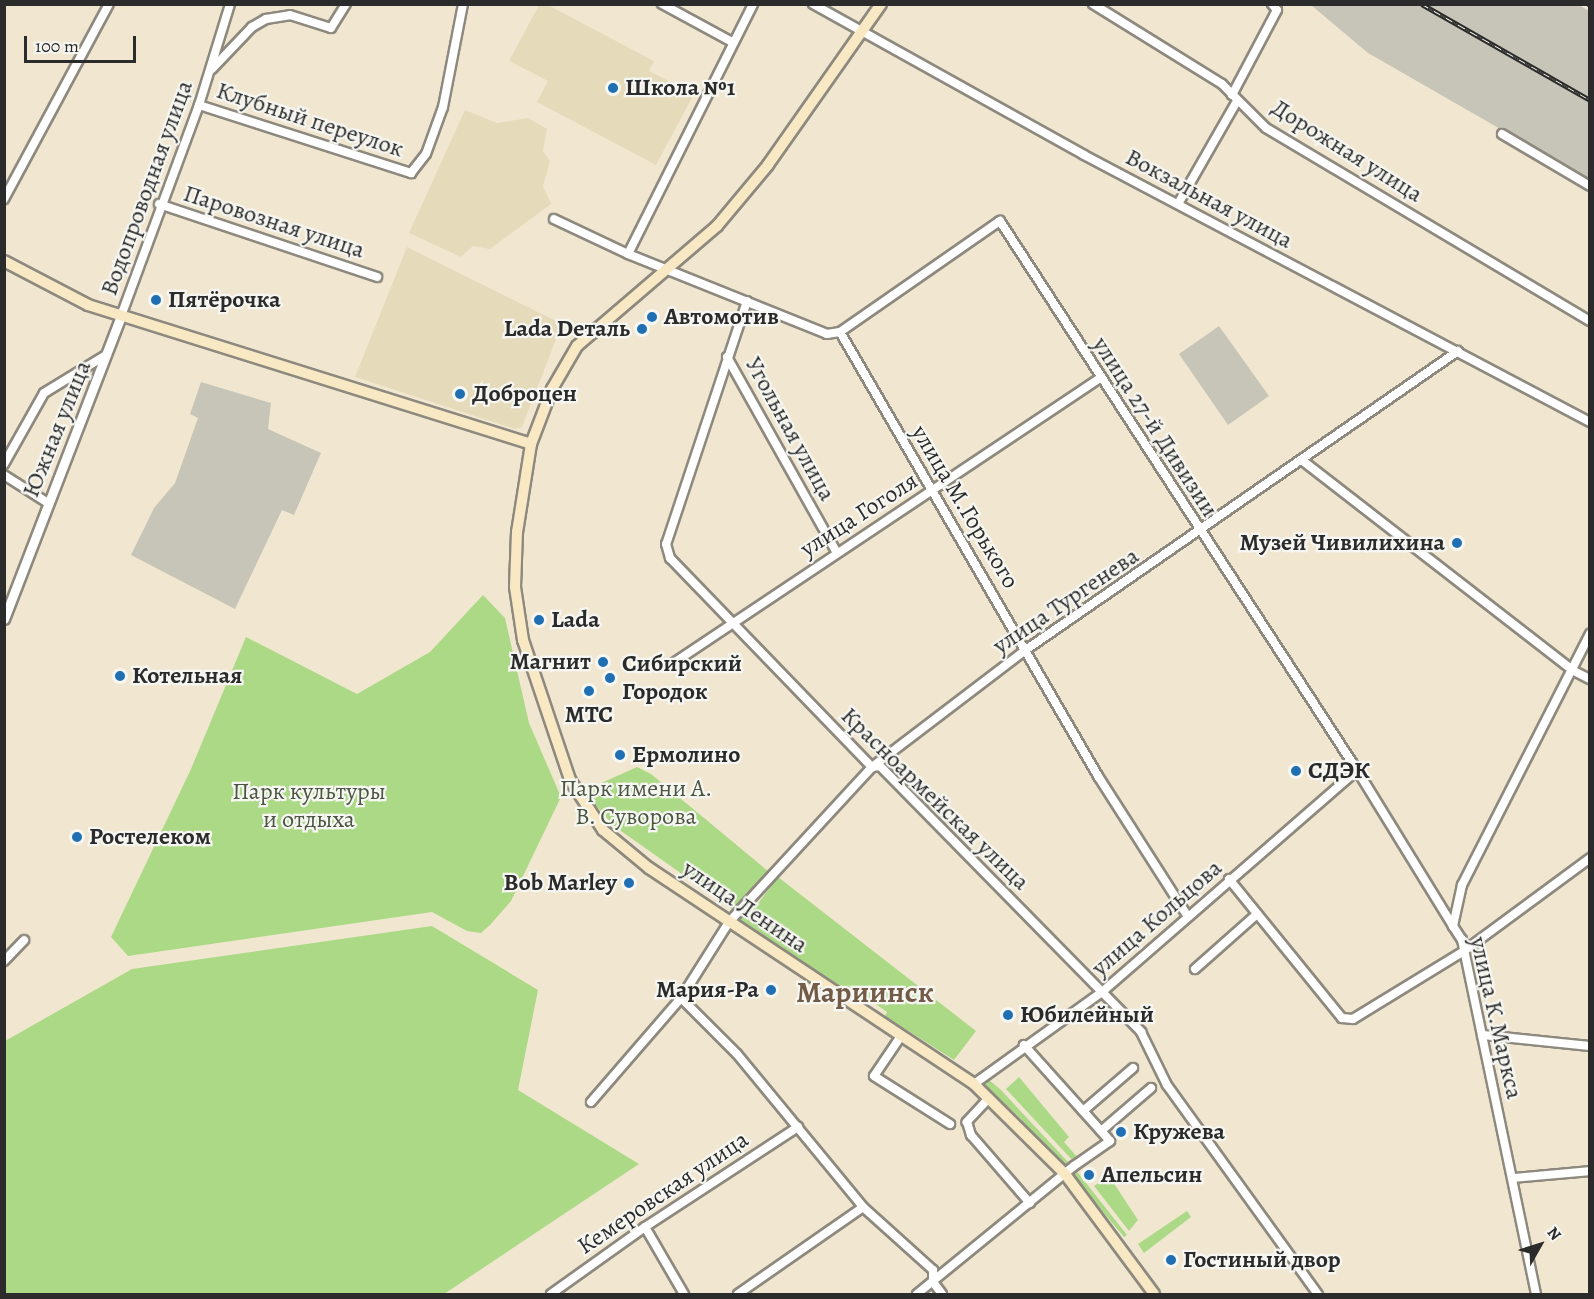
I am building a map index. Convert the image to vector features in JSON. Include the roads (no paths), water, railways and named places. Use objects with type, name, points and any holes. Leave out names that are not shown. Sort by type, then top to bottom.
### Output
[{"type":"main road","name":"улица Ленина","points":[[881,4],[768,165],[717,226],[577,346],[552,389],[531,444],[517,532],[515,587],[527,655],[570,780],[603,830],[627,852],[729,922],[974,1084],[1065,1174],[1154,1294]]},
{"type":"main road","points":[[4,261],[88,305],[531,444]]},
{"type":"street","points":[[4,199],[109,4]]},
{"type":"street","name":"Водопроводная улица","points":[[121,315],[159,204],[210,71],[230,4]]},
{"type":"street","points":[[210,71],[252,27],[266,19],[290,15],[331,28],[346,4]]},
{"type":"street","name":"Клубный переулок","points":[[198,105],[411,173],[426,154],[442,107],[463,4]]},
{"type":"street","points":[[662,4],[732,42]]},
{"type":"street","points":[[628,254],[753,4]]},
{"type":"street","name":"Вокзальная улица","points":[[813,4],[1178,204],[1590,422]]},
{"type":"street","name":"Дорожная улица","points":[[1096,5],[1222,84],[1266,128],[1590,321]]},
{"type":"street","points":[[1178,204],[1234,98],[1274,7]]},
{"type":"street","points":[[1502,134],[1590,186]]},
{"type":"street","name":"Паровозная улица","points":[[159,204],[377,277]]},
{"type":"street","points":[[554,219],[628,254],[827,334],[840,332]]},
{"type":"street","name":"улица 27-й Дивизии","points":[[840,332],[1000,221],[1201,533],[1358,770],[1453,926]]},
{"type":"street","name":"Красноармейская улица","points":[[747,302],[666,544],[670,558],[872,767],[880,765],[1141,1032],[1167,1084],[1318,1294]]},
{"type":"street","name":"Южная улица","points":[[4,620],[7,605],[121,315]]},
{"type":"street","name":"улица М.Горького","points":[[840,332],[1028,649],[1098,776],[1188,917]]},
{"type":"street","name":"улица Тургенева","points":[[591,1102],[681,998],[729,922],[872,767],[1028,649],[1201,533],[1458,351]]},
{"type":"street","points":[[4,464],[44,393],[107,354]]},
{"type":"street","name":"Угольная улица","points":[[727,357],[836,551]]},
{"type":"street","name":"улица Гоголя","points":[[669,666],[730,621],[933,491],[1100,378]]},
{"type":"street","points":[[1303,460],[1572,670],[1590,678]]},
{"type":"street","points":[[4,474],[48,503]]},
{"type":"street","name":"улица К.Маркса","points":[[1536,1294],[1464,951],[1453,926],[1462,885],[1590,634]]},
{"type":"street","name":"улица Кольцова","points":[[974,1084],[1024,1045],[1102,992],[1229,879],[1358,770]]},
{"type":"street","points":[[1229,879],[1342,1018],[1353,1019],[1464,951],[1590,858]]},
{"type":"street","points":[[1195,969],[1257,914]]},
{"type":"street","points":[[4,961],[24,940]]},
{"type":"street","points":[[681,998],[737,1054],[863,1207],[933,1270],[933,1282],[942,1294]]},
{"type":"street","points":[[1482,1035],[1590,1046]]},
{"type":"street","points":[[901,1036],[874,1076],[950,1124]]},
{"type":"street","points":[[917,1294],[1065,1174],[1110,1141],[1024,1045]]},
{"type":"street","points":[[1083,1111],[1133,1068]]},
{"type":"street","points":[[1101,1131],[1151,1088]]},
{"type":"street","points":[[989,1098],[967,1122],[971,1135],[1030,1203]]},
{"type":"street","name":"Кемеровская улица","points":[[551,1294],[645,1227],[798,1127]]},
{"type":"street","points":[[1513,1178],[1590,1171]]},
{"type":"street","points":[[738,1294],[863,1207]]},
{"type":"street","points":[[645,1227],[684,1294]]},
{"type":"railway","points":[[1422,4],[1590,100]]},
{"type":"place","name":"Школа №1","points":[[613,88]]},
{"type":"place","name":"Пятёрочка","points":[[156,300]]},
{"type":"place","name":"Автомотив","points":[[652,317]]},
{"type":"place","name":"Lada Dеталь","points":[[642,329]]},
{"type":"place","name":"Доброцен","points":[[460,394]]},
{"type":"place","name":"Музей Чивилихина","points":[[1457,543]]},
{"type":"place","name":"Lada","points":[[539,620]]},
{"type":"place","name":"Магнит","points":[[603,662]]},
{"type":"place","name":"Котельная","points":[[120,676]]},
{"type":"place","name":"Сибирский Городок","points":[[610,678]]},
{"type":"place","name":"МТС","points":[[589,691]]},
{"type":"place","name":"Ермолино","points":[[620,755]]},
{"type":"place","name":"СДЭК","points":[[1296,771]]},
{"type":"place","name":"Ростелеком","points":[[77,837]]},
{"type":"place","name":"Bob Marley","points":[[629,883]]},
{"type":"place","name":"Мария-Ра","points":[[771,990]]},
{"type":"place","name":"Юбилейный","points":[[1008,1015]]},
{"type":"place","name":"Кружева","points":[[1121,1132]]},
{"type":"place","name":"Апельсин","points":[[1089,1175]]},
{"type":"place","name":"Гостиный двор","points":[[1171,1260]]},
{"type":"district","name":"Мариинск","points":[[865,992]]},
{"type":"park label","name":"Парк имени А. В. Суворова","points":[[636,803]]},
{"type":"park label","name":"Парк культуры и отдыха","points":[[309,806]]}]
